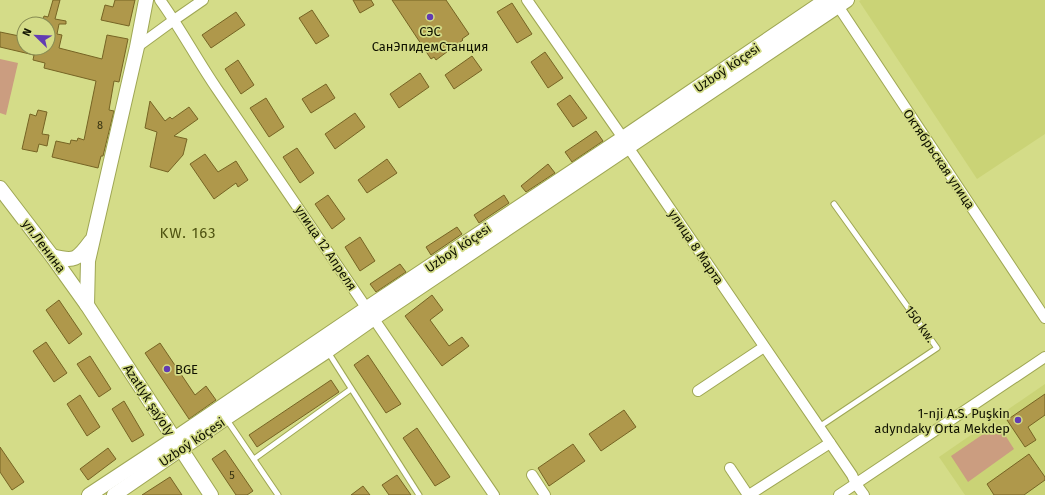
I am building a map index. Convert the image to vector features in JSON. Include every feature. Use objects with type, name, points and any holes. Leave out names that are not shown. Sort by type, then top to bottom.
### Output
[{"type":"street","points":[[87,305],[87,273],[92,239],[137,47],[146,0]]},
{"type":"street","name":"улица 12 Апреля","points":[[160,0],[206,73],[494,495]]},
{"type":"street","points":[[137,47],[203,0]]},
{"type":"street","name":"улица 8 Марта","points":[[527,0],[852,474],[856,484],[864,495]]},
{"type":"street","name":"Uzboý köçesi","points":[[123,491],[178,444],[836,2]]},
{"type":"street","name":"Октябрьская улица","points":[[836,2],[1045,318]]},
{"type":"street","name":"ул.Ленина","points":[[0,188],[87,305]]},
{"type":"street","points":[[52,256],[65,259],[75,258],[81,254],[92,239]]},
{"type":"street","name":"Azatlyk şaýoly","points":[[87,305],[211,495]]},
{"type":"street","name":"Uzboý köçesi","points":[[89,495],[226,418],[327,351],[371,313]]},
{"type":"street","points":[[698,391],[764,346]]},
{"type":"street","points":[[839,495],[1045,357]]},
{"type":"street","points":[[730,468],[749,495],[830,443]]},
{"type":"street","points":[[532,475],[545,495]]},
{"type":"lane","name":"150 kw.","points":[[820,427],[937,348],[834,204]]},
{"type":"lane","points":[[327,351],[419,495]]},
{"type":"lane","points":[[254,459],[351,389]]},
{"type":"lane","points":[[226,418],[278,495]]},
{"type":"shaded area","points":[[1045,0],[1045,134],[977,179],[859,1]]},
{"type":"shaded area","points":[[0,59],[18,63],[6,115],[0,113]]},
{"type":"shaded area","name":"1-nji A.S. Puşkin adyndaky Orta Mekdep","points":[[1045,384],[1045,495],[965,495],[939,457]]},
{"type":"shaded area","points":[[998,424],[1014,449],[968,482],[951,456]]},
{"type":"building","points":[[53,0],[60,0],[56,16],[48,16]]},
{"type":"building","points":[[115,0],[135,0],[129,26],[101,20],[105,5],[113,7]]},
{"type":"building","points":[[353,0],[371,0],[374,5],[360,13]]},
{"type":"building","name":"СЭС СанЭпидемСтанция","points":[[392,0],[446,0],[469,34],[436,60],[434,57],[431,59]]},
{"type":"building","points":[[512,3],[532,34],[517,43],[497,12]]},
{"type":"building","points":[[312,10],[329,36],[316,44],[299,18]]},
{"type":"building","points":[[236,12],[245,25],[211,48],[202,35]]},
{"type":"building","points":[[56,19],[66,21],[66,24],[59,24],[57,34],[62,35],[59,48],[102,59],[107,35],[128,39],[119,82],[114,81],[109,110],[114,111],[103,156],[101,156],[98,168],[52,157],[56,141],[70,144],[71,140],[77,141],[78,138],[84,140],[96,81],[44,68],[45,63],[33,60],[34,56],[56,56]]},
{"type":"building","points":[[0,32],[16,35],[16,51],[0,47]]},
{"type":"building","points":[[545,52],[563,78],[548,88],[531,62]]},
{"type":"building","points":[[472,56],[482,70],[454,89],[445,75]]},
{"type":"building","points":[[238,60],[254,85],[241,94],[225,69]]},
{"type":"building","points":[[420,73],[429,87],[399,108],[390,94]]},
{"type":"building","points":[[326,84],[335,98],[311,113],[302,99]]},
{"type":"building","points":[[570,95],[587,118],[573,127],[557,104]]},
{"type":"building","points":[[266,98],[284,127],[269,137],[250,108]]},
{"type":"building","points":[[150,101],[165,121],[170,117],[172,119],[189,107],[198,119],[174,136],[187,139],[183,155],[168,172],[150,167],[157,132],[145,128]]},
{"type":"building","points":[[38,110],[47,112],[42,134],[49,135],[47,146],[39,144],[37,152],[22,149],[30,114],[36,116]]},
{"type":"building","points":[[355,113],[365,127],[335,149],[325,134]]},
{"type":"building","points":[[596,131],[603,141],[572,162],[565,152]]},
{"type":"building","points":[[297,148],[314,173],[300,183],[283,157]]},
{"type":"building","points":[[205,154],[218,172],[236,161],[248,180],[238,187],[236,183],[214,199],[190,164]]},
{"type":"building","points":[[387,159],[397,173],[367,193],[358,180]]},
{"type":"building","points":[[548,164],[555,173],[526,192],[521,186]]},
{"type":"building","points":[[328,195],[345,219],[332,229],[315,204]]},
{"type":"building","points":[[504,195],[509,203],[479,223],[474,215]]},
{"type":"building","points":[[457,227],[462,234],[431,255],[426,247]]},
{"type":"building","points":[[360,237],[375,261],[360,271],[345,247]]},
{"type":"building","points":[[400,264],[406,272],[376,292],[370,284]]},
{"type":"building","points":[[432,295],[443,310],[430,320],[449,346],[462,337],[469,346],[442,366],[405,316]]},
{"type":"building","points":[[59,300],[82,334],[69,344],[46,310]]},
{"type":"building","points":[[46,342],[67,373],[54,382],[33,351]]},
{"type":"building","name":"BGE","points":[[160,343],[195,395],[206,386],[216,400],[189,419],[145,353]]},
{"type":"building","points":[[368,355],[401,404],[386,413],[354,365]]},
{"type":"building","points":[[90,356],[111,389],[99,397],[77,364]]},
{"type":"building","points":[[331,380],[339,392],[257,447],[249,435]]},
{"type":"building","points":[[1045,394],[1045,415],[1028,427],[1036,440],[1025,447],[1007,420]]},
{"type":"building","points":[[80,395],[100,427],[87,436],[67,404]]},
{"type":"building","points":[[124,401],[144,435],[132,442],[112,409]]},
{"type":"building","points":[[624,410],[636,427],[601,451],[589,434]]},
{"type":"building","points":[[417,428],[450,477],[435,486],[403,438]]},
{"type":"building","points":[[573,444],[585,461],[549,486],[538,468]]},
{"type":"building","points":[[0,447],[24,482],[12,490],[0,472]]},
{"type":"building","points":[[108,448],[116,459],[88,480],[80,469]]},
{"type":"building","points":[[225,450],[253,491],[247,495],[236,495],[212,459]]},
{"type":"building","points":[[1029,454],[1045,477],[1045,480],[1024,495],[994,495],[987,484]]},
{"type":"building","points":[[397,475],[411,495],[389,495],[382,485]]},
{"type":"building","points":[[170,477],[182,495],[142,495]]},
{"type":"building","points":[[363,486],[370,495],[351,495]]},
{"type":"place","name":"СЭС СанЭпидемСтанция","points":[[430,17]]},
{"type":"place","name":"BGE","points":[[167,369]]},
{"type":"place","name":"1-nji A.S. Puşkin adyndaky Orta Mekdep","points":[[1018,420]]},
{"type":"district","name":"KW. 163","points":[[188,233]]}]
